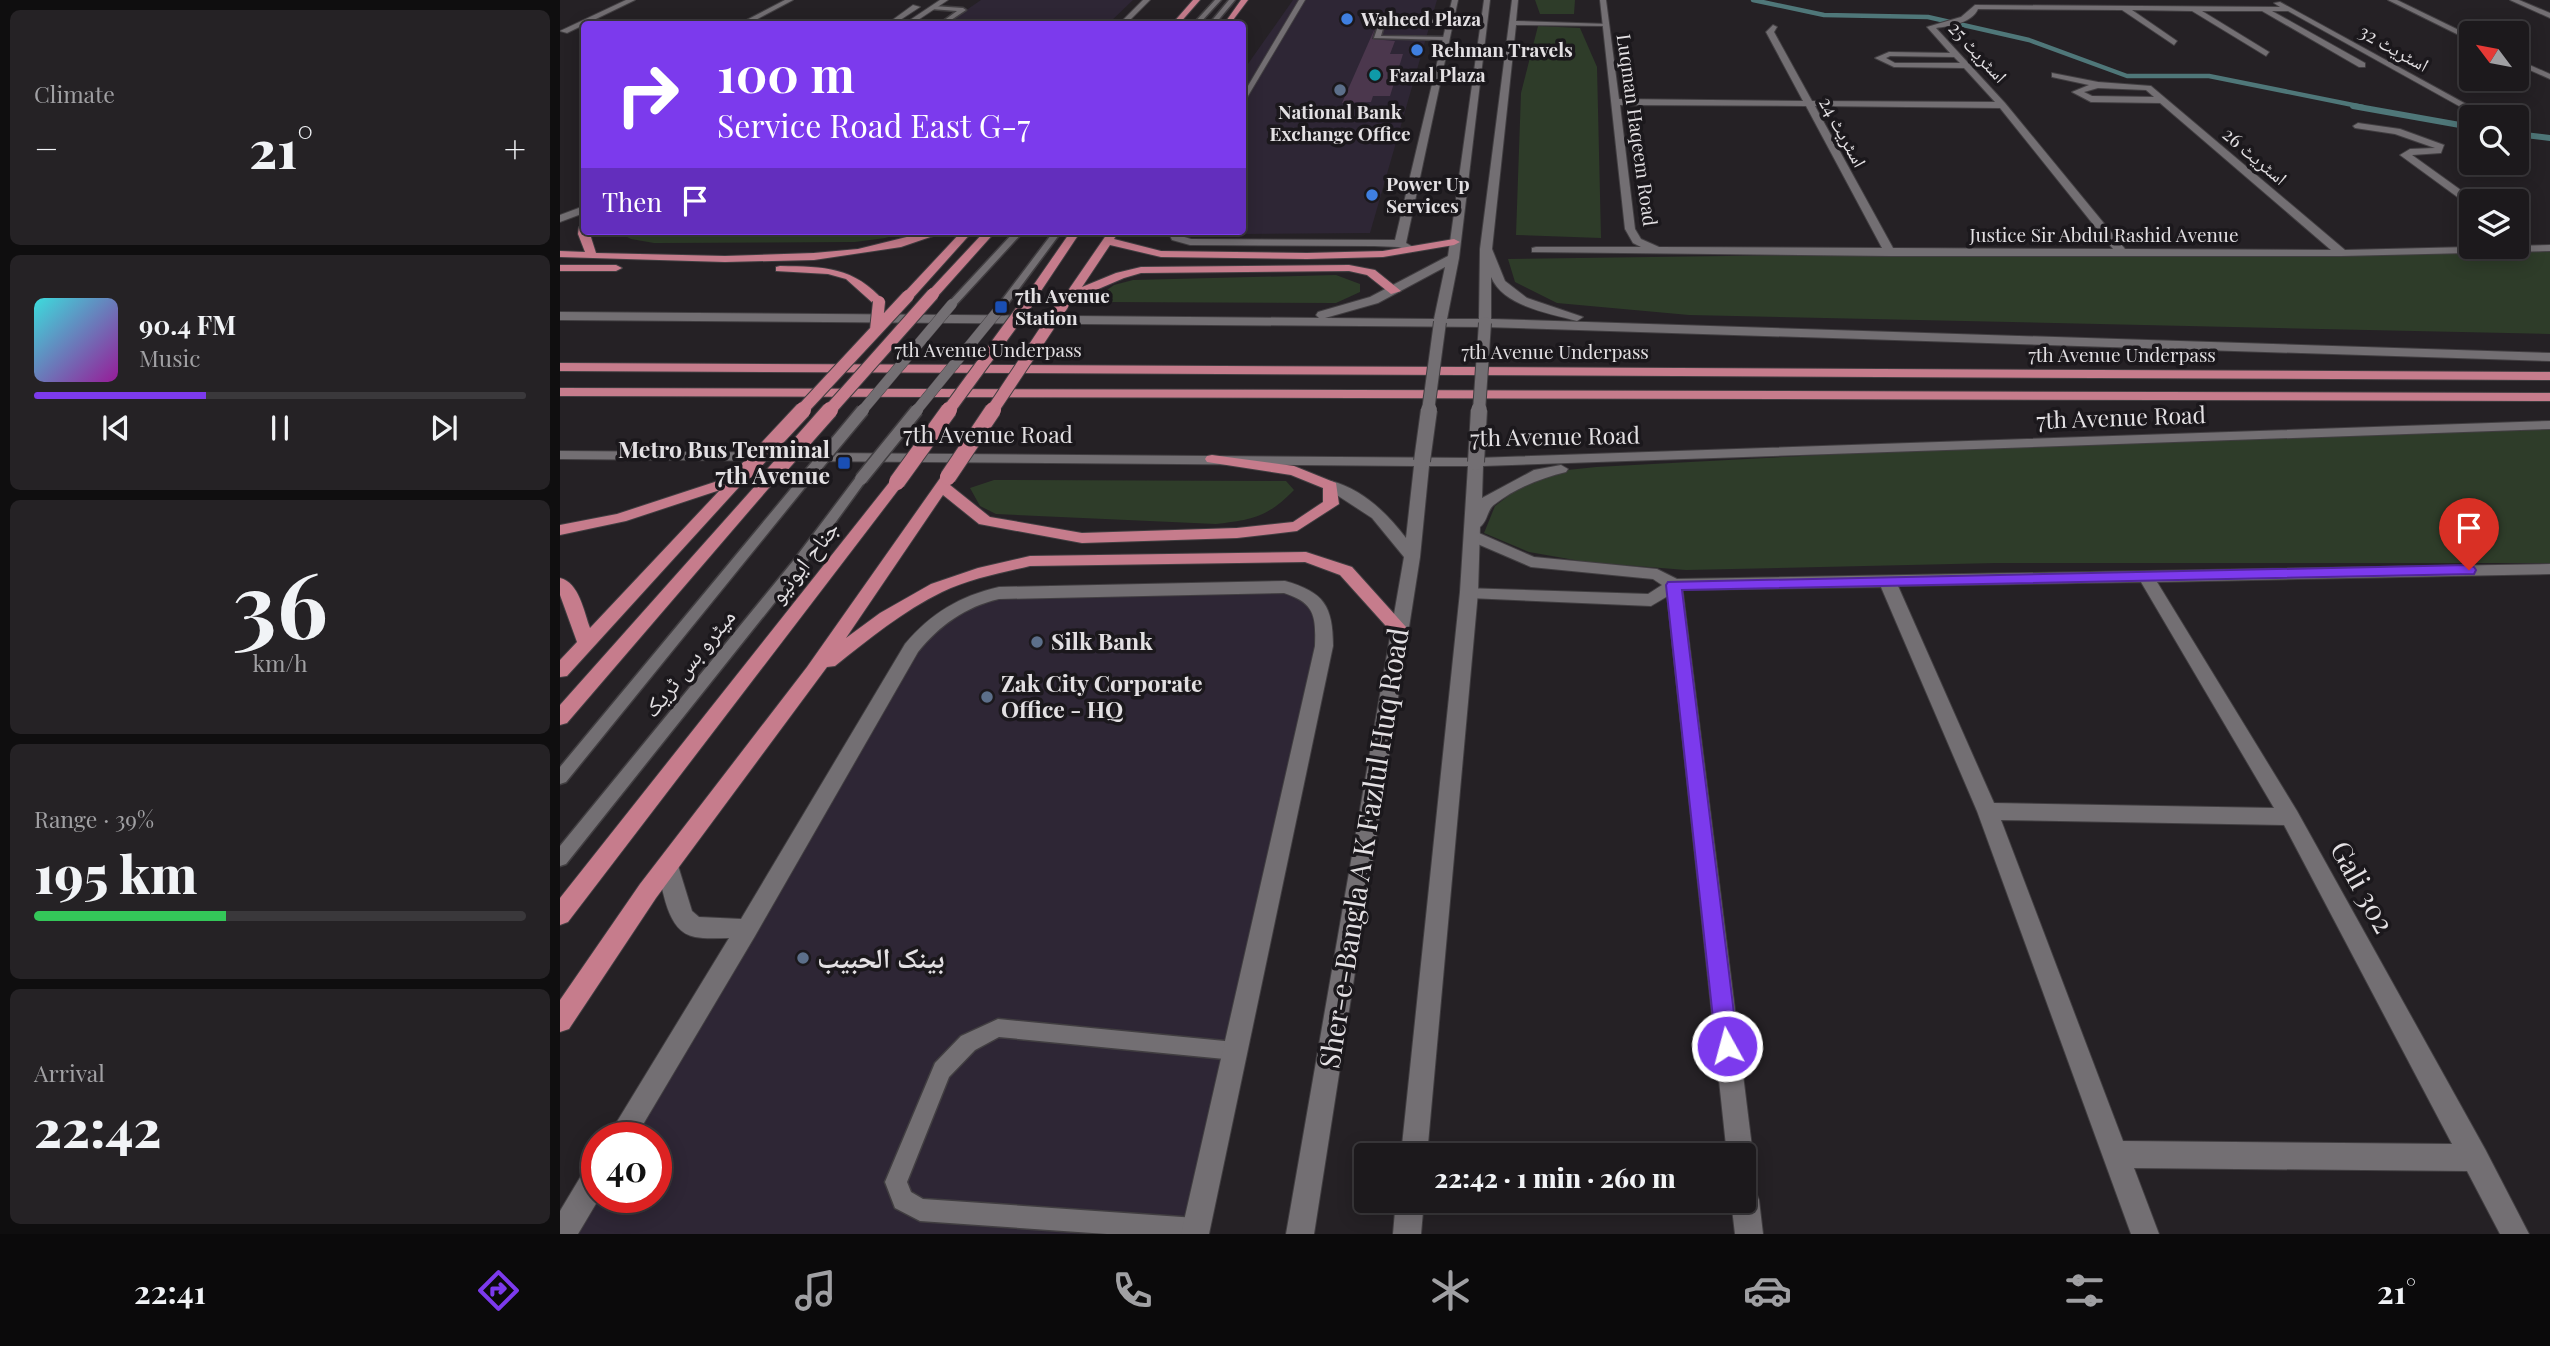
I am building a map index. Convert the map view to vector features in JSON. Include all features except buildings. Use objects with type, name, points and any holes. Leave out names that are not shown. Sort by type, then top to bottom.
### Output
[{"type":"main road","points":[[1178,21],[1197,0]]},
{"type":"main road","points":[[1229,21],[1245,0]]},
{"type":"main road","points":[[583,235],[592,256]]},
{"type":"main road","points":[[560,254],[799,258],[895,246],[930,235]]},
{"type":"main road","points":[[560,671],[964,235]]},
{"type":"main road","points":[[560,718],[987,235]]},
{"type":"main road","name":"جناح ایونیو","points":[[560,915],[897,482],[1073,235]]},
{"type":"main road","points":[[560,1021],[668,865],[814,672],[1111,236],[1161,254],[1366,256],[1412,251],[1454,242]]},
{"type":"main road","points":[[560,268],[829,271],[850,277],[879,302],[876,330]]},
{"type":"main road","points":[[1067,300],[1120,275],[1141,270],[1349,268],[1371,272],[1395,292]]},
{"type":"main road","name":"7th Avenue Underpass","points":[[560,367],[2550,376]]},
{"type":"main road","name":"7th Avenue Underpass","points":[[560,392],[2550,397]]},
{"type":"main road","points":[[945,482],[985,521],[1082,538],[1237,533],[1297,526],[1331,504],[1331,486],[1294,471],[1212,459]]},
{"type":"main road","points":[[560,530],[620,518],[741,475]]},
{"type":"main road","points":[[814,672],[886,617],[937,588],[984,572],[1030,561],[1306,557],[1346,571],[1400,631]]},
{"type":"main road","points":[[560,583],[568,593],[586,643]]},
{"type":"street","points":[[586,21],[632,0]]},
{"type":"street","points":[[749,21],[790,0]]},
{"type":"street","points":[[894,21],[926,0]]},
{"type":"street","points":[[913,21],[945,0]]},
{"type":"street","points":[[1125,21],[1147,0]]},
{"type":"street","points":[[1246,97],[1302,0]]},
{"type":"street","points":[[1400,244],[1455,0]]},
{"type":"street","points":[[1440,322],[1453,258],[1488,0]]},
{"type":"street","points":[[1415,1143],[1469,592],[1485,323],[1486,249],[1515,0]]},
{"type":"street","name":"Luqman Haqeem Road","points":[[1603,0],[1630,229],[1637,241],[1658,250]]},
{"type":"street","name":"اسٹریٹ 32","points":[[2273,0],[2462,104]]},
{"type":"street","points":[[2390,0],[2459,33]]},
{"type":"street","points":[[2513,0],[2550,16]]},
{"type":"street","name":"اسٹریٹ 25","points":[[2122,252],[2002,104],[1931,27],[1949,25],[1965,18],[1973,13],[1975,7],[2288,9]]},
{"type":"street","points":[[2124,8],[2174,43]]},
{"type":"street","points":[[2193,8],[2266,54]]},
{"type":"street","points":[[2262,8],[2362,65]]},
{"type":"street","points":[[1513,19],[1604,20]]},
{"type":"street","points":[[564,31],[581,23]]},
{"type":"street","name":"اسٹریٹ 24","points":[[1773,27],[1770,32],[1890,253]]},
{"type":"street","points":[[1957,55],[1889,54],[1879,58],[1894,65],[1967,66]]},
{"type":"street","points":[[2529,67],[2550,77]]},
{"type":"street","points":[[2055,75],[2098,85]]},
{"type":"street","points":[[2098,85],[2077,92],[2091,99],[2162,100]]},
{"type":"street","name":"اسٹریٹ 26","points":[[2098,85],[2145,87],[2342,253]]},
{"type":"street","points":[[1614,102],[2002,104]]},
{"type":"street","points":[[2358,126],[2397,131],[2441,147],[2438,151],[2410,152],[2405,155],[2459,193]]},
{"type":"street","points":[[560,205],[581,198]]},
{"type":"street","points":[[560,219],[581,210]]},
{"type":"street","points":[[1175,235],[1176,238],[1190,242],[1400,244],[1412,251]]},
{"type":"street","points":[[2529,243],[2535,247]]},
{"type":"street","name":"Justice Sir Abdul Rashid Avenue","points":[[1536,250],[2342,253],[2550,248]]},
{"type":"street","points":[[1486,249],[1500,283],[1523,301],[1576,317],[1654,327]]},
{"type":"street","points":[[1263,323],[1337,313],[1395,292],[1453,258]]},
{"type":"street","points":[[560,316],[1263,323],[1440,322],[2550,357]]},
{"type":"street","name":"Sher-e-Bangla A K Fazlul Huq Road","points":[[1300,1234],[1412,557],[1440,322]]},
{"type":"street","name":"7th Avenue Road","points":[[560,455],[1476,463],[2550,425]]},
{"type":"street","points":[[1472,536],[1485,503],[1539,473],[1616,459]]},
{"type":"street","points":[[1331,486],[1351,494],[1388,523],[1412,557]]},
{"type":"street","points":[[1472,536],[1531,562],[1657,573],[1674,585],[1739,1143]]},
{"type":"street","points":[[1469,592],[1651,600],[1674,585],[2550,569]]},
{"type":"street","name":"Gali 302","points":[[2145,575],[2290,817],[2515,1234]]},
{"type":"street","points":[[1887,580],[1987,811],[2145,1234]]},
{"type":"street","points":[[630,1122],[747,929],[911,648],[948,611],[967,601],[999,593],[1285,587],[1302,592],[1321,608],[1325,618],[1324,646],[1196,1231]]},
{"type":"street","points":[[1987,811],[2290,817]]},
{"type":"street","points":[[668,865],[682,916],[694,927],[747,929]]},
{"type":"street","points":[[2115,1154],[2476,1158]]},
{"type":"street","points":[[562,1234],[581,1203]]},
{"type":"street","points":[[1407,1234],[1409,1213]]},
{"type":"street","points":[[1747,1213],[1749,1234]]},
{"type":"lane","points":[[1199,21],[1218,0]]},
{"type":"lane","points":[[1214,21],[1232,0]]},
{"type":"lane","points":[[933,8],[963,10],[946,21]]},
{"type":"lane","points":[[1445,38],[1377,38],[1382,23],[1449,22]]},
{"type":"lane","name":"میٹرو بس ٹریک","points":[[560,778],[952,304],[1016,235]]},
{"type":"lane","name":"میٹرو بس ٹریک","points":[[560,859],[798,564],[860,479],[1001,307],[1055,235]]},
{"type":"lane","points":[[1196,1231],[920,1210],[903,1200],[895,1182],[942,1070],[968,1042],[998,1028],[1235,1051]]},
{"type":"shaded area","points":[[981,0],[1133,0],[1111,21],[950,21]]},
{"type":"shaded area","points":[[1293,0],[1437,0],[1370,233],[1246,234],[1246,67]]},
{"type":"shaded area","points":[[1285,587],[1325,618],[1195,1234],[562,1234],[582,1213],[672,1213],[672,1122],[630,1122],[911,648],[984,596]]},
{"type":"green space","points":[[1535,0],[1575,0],[1574,14],[1540,14]]},
{"type":"green space","points":[[1538,26],[1580,28],[1597,67],[1601,238],[1516,235],[1521,93]]},
{"type":"green space","points":[[624,235],[896,235],[855,242],[654,243]]},
{"type":"green space","points":[[2459,250],[2459,259],[2529,259],[2529,250],[2550,250],[2550,334],[1689,315],[1557,303],[1515,282],[1508,259]]},
{"type":"green space","points":[[1336,275],[1360,284],[1360,292],[1336,303],[1102,302],[1097,297],[1114,285],[1133,280]]},
{"type":"green space","points":[[2550,426],[2550,563],[1996,563],[1686,570],[1586,562],[1529,552],[1484,533],[1495,506],[1539,473],[1596,467],[2011,445]]},
{"type":"green space","points":[[994,480],[1286,481],[1294,490],[1276,506],[1259,516],[1216,524],[996,514],[980,506],[970,488]]},
{"type":"waterway","points":[[1753,0],[1824,15],[1928,17],[2029,40],[2127,76],[2209,76],[2363,107]]},
{"type":"waterway","points":[[2353,106],[2459,125]]},
{"type":"waterway","points":[[2529,136],[2550,138]]},
{"type":"place","name":"Waheed Plaza","points":[[1347,19]]},
{"type":"place","name":"Rehman Travels","points":[[1417,50]]},
{"type":"place","name":"Fazal Plaza","points":[[1375,75]]},
{"type":"place","name":"National Bank Exchange Office","points":[[1340,90]]},
{"type":"place","name":"Power Up Services","points":[[1372,195]]},
{"type":"place","name":"7th Avenue Station","points":[[1001,307]]},
{"type":"place","name":"Metro Bus Terminal 7th Avenue","points":[[844,463]]},
{"type":"place","name":"Silk Bank","points":[[1037,642]]},
{"type":"place","name":"Zak City Corporate Office - HQ","points":[[987,697]]},
{"type":"place","name":"بينک الحبيب","points":[[803,958]]},
{"type":"route","points":[[1727,1046],[1674,585],[2469,570]]}]
